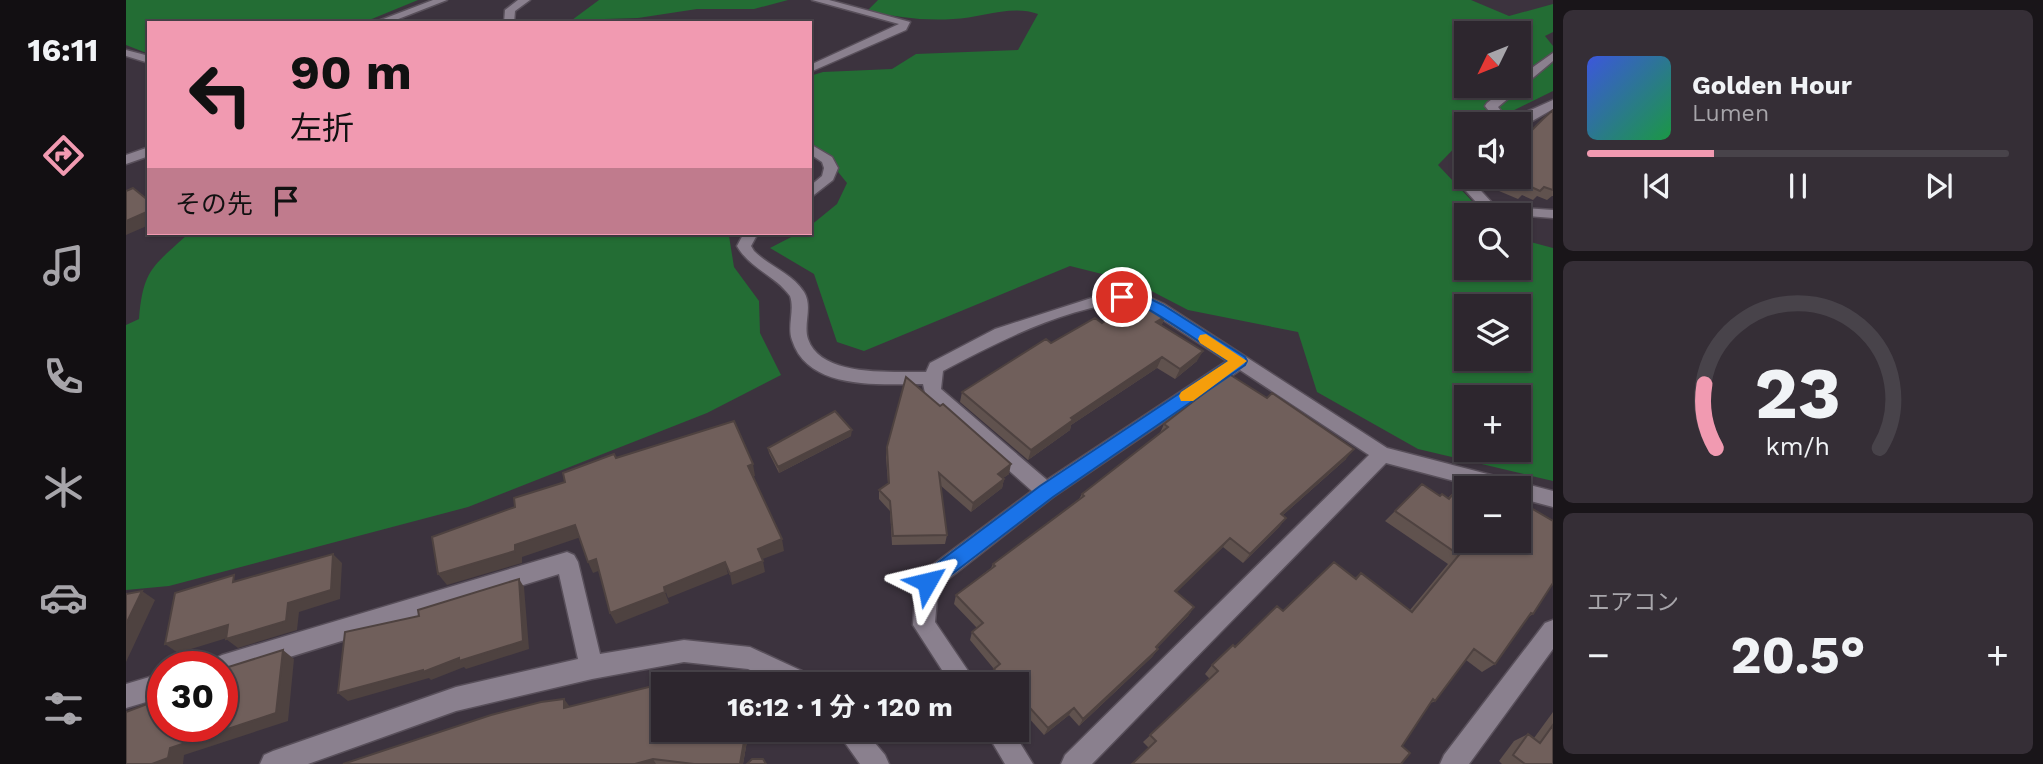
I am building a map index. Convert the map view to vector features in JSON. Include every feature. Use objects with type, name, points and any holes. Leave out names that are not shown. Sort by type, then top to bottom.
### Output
[{"type":"street","points":[[384,21],[442,0]]},
{"type":"street","points":[[509,21],[510,10],[525,0]]},
{"type":"street","points":[[812,68],[902,28],[905,22],[817,0]]},
{"type":"street","points":[[126,52],[147,59]]},
{"type":"street","points":[[1531,73],[1553,56]]},
{"type":"street","points":[[1496,112],[1491,106],[1500,98]]},
{"type":"street","points":[[1531,115],[1553,104]]},
{"type":"street","points":[[812,149],[827,160],[831,168],[828,177],[812,192]]},
{"type":"street","points":[[126,160],[147,152]]},
{"type":"street","points":[[1471,189],[1491,210],[1553,214]]},
{"type":"street","points":[[750,235],[744,246],[749,258],[791,285],[800,298],[799,338],[805,353],[822,367],[853,376],[932,379]]},
{"type":"street","points":[[1046,491],[932,392],[936,367],[1000,333],[1107,298],[1136,296],[1382,454],[1465,476]]},
{"type":"street","points":[[957,672],[925,625],[927,582],[1046,491],[1240,361]]},
{"type":"street","points":[[1074,764],[1382,454]]},
{"type":"street","points":[[1531,493],[1553,499]]},
{"type":"street","points":[[238,662],[567,562],[592,667]]},
{"type":"street","points":[[1453,764],[1553,631]]},
{"type":"street","points":[[278,763],[456,699],[592,667],[684,650],[750,658],[780,672]]},
{"type":"street","points":[[126,696],[147,690]]},
{"type":"street","points":[[858,742],[876,764]]},
{"type":"street","points":[[1004,742],[1020,764]]},
{"type":"green space","points":[[126,0],[418,0],[367,21],[147,21],[147,53],[126,45]]},
{"type":"green space","points":[[599,0],[788,0],[754,9],[697,9],[638,18],[572,20]]},
{"type":"green space","points":[[878,0],[1471,0],[1509,16],[1553,4],[1553,32],[1545,36],[1553,46],[1553,91],[1510,112],[1454,112],[1454,148],[1438,165],[1454,182],[1454,189],[1461,189],[1474,203],[1454,203],[1454,280],[1531,280],[1531,242],[1553,248],[1553,481],[1473,462],[1531,462],[1531,385],[1454,385],[1454,458],[1418,449],[1317,392],[1298,332],[1188,310],[1134,282],[1070,266],[864,351],[837,342],[814,274],[770,248],[795,235],[812,235],[812,224],[837,204],[847,183],[826,157],[812,147],[812,75],[823,72],[892,69],[916,54],[1018,50],[1038,14],[1018,10],[964,18],[931,19],[867,11]]},
{"type":"green space","points":[[187,235],[730,235],[734,267],[759,301],[760,333],[781,375],[707,413],[468,507],[169,586],[126,590],[126,325],[139,319],[147,278],[167,253]]},
{"type":"building","points":[[1553,110],[1553,190],[1544,187],[1540,191],[1531,187],[1531,131]]},
{"type":"building","points":[[133,188],[147,199],[147,212],[126,221],[126,191]]},
{"type":"building","points":[[1139,299],[1166,316],[1156,322],[1203,351],[1180,369],[1162,357],[1071,418],[1073,420],[1031,450],[962,392],[1046,339],[1051,343],[1095,318],[1102,323]]},
{"type":"building","points":[[1229,374],[1267,398],[1272,393],[1354,449],[1281,514],[1286,518],[1250,554],[1230,538],[1175,591],[1194,607],[1156,647],[1158,649],[1083,719],[1074,708],[1048,728],[1029,707],[1029,672],[996,672],[994,669],[1000,664],[972,632],[983,623],[956,595],[1168,427],[1164,424]]},
{"type":"building","points":[[906,377],[940,406],[943,404],[1011,464],[998,474],[1004,479],[973,503],[939,473],[947,535],[893,536],[890,501],[879,490],[889,483],[887,447]]},
{"type":"building","points":[[835,411],[852,430],[778,467],[768,448]]},
{"type":"building","points":[[734,421],[753,464],[748,466],[782,539],[758,549],[763,561],[730,574],[725,562],[664,587],[665,592],[610,613],[596,559],[588,562],[575,525],[515,545],[515,551],[438,574],[432,537],[515,507],[514,498],[565,482],[563,473],[614,454],[616,458]]},
{"type":"building","points":[[1422,484],[1449,499],[1454,493],[1454,552],[1395,511]]},
{"type":"building","points":[[1531,508],[1553,521],[1553,583],[1495,664],[1474,649],[1435,701],[1433,699],[1402,746],[1410,753],[1401,764],[1132,764],[1156,741],[1150,735],[1218,671],[1212,665],[1233,645],[1235,647],[1277,606],[1283,611],[1334,562],[1356,579],[1361,573],[1412,612],[1459,555],[1456,553],[1531,553]]},
{"type":"building","points":[[333,554],[331,590],[288,603],[286,621],[226,639],[228,625],[165,644],[175,593],[234,575],[233,582]]},
{"type":"building","points":[[519,579],[523,641],[459,661],[459,658],[423,672],[338,693],[345,632],[419,616],[418,610]]},
{"type":"building","points":[[142,591],[126,624],[126,594]]},
{"type":"building","points":[[283,650],[276,713],[238,726],[238,664]]},
{"type":"building","points":[[651,686],[651,742],[744,742],[740,764],[694,764],[653,759],[635,764],[343,764],[491,715],[541,702],[564,699],[564,708]]},
{"type":"building","points":[[147,704],[147,742],[188,742],[170,748],[168,758],[152,764],[126,764],[126,712]]},
{"type":"building","points":[[1553,725],[1553,764],[1525,764],[1513,755],[1528,734],[1540,743]]},
{"type":"building","points":[[752,759],[763,759],[766,764],[747,764]]},
{"type":"slow traffic","points":[[1187,396],[1240,361],[1206,339]]},
{"type":"route","points":[[927,582],[1046,491],[1240,361],[1136,296],[1122,297]]}]
